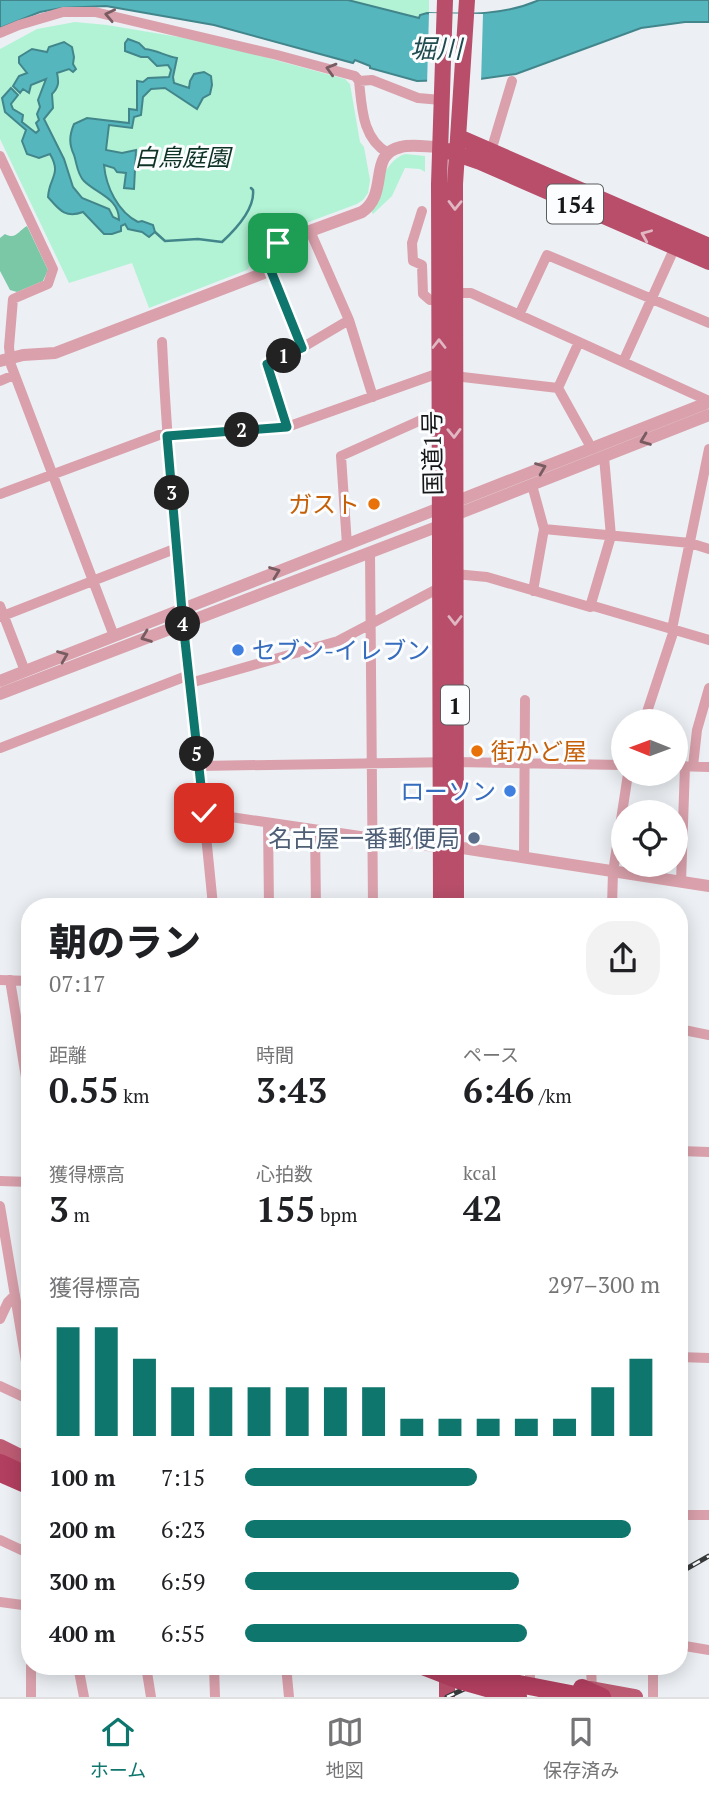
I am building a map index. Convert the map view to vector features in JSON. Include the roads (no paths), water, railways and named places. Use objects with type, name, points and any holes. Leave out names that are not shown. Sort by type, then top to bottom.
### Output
[{"type":"highway","name":"国道1号","points":[[442,898],[448,848],[448,763],[455,574],[455,509],[447,374],[439,300],[439,148],[444,7]]},
{"type":"highway","name":"国道1号","points":[[448,763],[439,588],[439,412],[447,374],[454,293],[455,183],[463,90],[466,7]]},
{"type":"highway","name":"154","points":[[459,137],[709,246]]},
{"type":"highway","points":[[439,148],[459,137]]},
{"type":"highway","name":"154","points":[[439,148],[709,262]]},
{"type":"highway","name":"国道1号","points":[[448,848],[455,898]]},
{"type":"highway","points":[[0,1453],[21,1464]]},
{"type":"highway","points":[[0,1463],[21,1480]]},
{"type":"highway","points":[[0,1471],[21,1483]]},
{"type":"highway","points":[[446,1675],[518,1697]]},
{"type":"highway","points":[[490,1675],[519,1684],[590,1693]]},
{"type":"main road","points":[[0,1447],[21,1458]]},
{"type":"main road","points":[[0,1479],[21,1485]]},
{"type":"main road","points":[[536,1675],[590,1693],[635,1697]]},
{"type":"main road","points":[[447,1681],[463,1692],[498,1697]]},
{"type":"street","points":[[0,33],[64,12],[95,12],[303,61],[355,76],[359,81],[369,136],[379,148],[388,153]]},
{"type":"street","points":[[359,81],[372,80],[418,98],[442,95]]},
{"type":"street","points":[[491,152],[512,80]]},
{"type":"street","points":[[5,359],[64,350],[264,273],[278,243],[368,208],[378,189],[381,161],[388,153],[400,147],[439,148]]},
{"type":"street","points":[[0,156],[53,269],[48,284],[13,299],[5,359],[15,375],[114,636]]},
{"type":"street","points":[[422,211],[412,243],[413,261],[422,265],[423,294],[430,300],[439,300]]},
{"type":"street","points":[[310,231],[349,320],[373,397]]},
{"type":"street","points":[[623,362],[675,247]]},
{"type":"street","points":[[519,315],[547,256],[709,323]]},
{"type":"street","points":[[269,266],[302,348]]},
{"type":"street","points":[[454,293],[471,293],[709,402]]},
{"type":"street","points":[[287,427],[267,364],[302,348],[349,320]]},
{"type":"street","points":[[162,342],[183,623],[212,898]]},
{"type":"street","points":[[558,388],[579,342]]},
{"type":"street","points":[[0,495],[159,435],[287,427],[447,374],[558,388]]},
{"type":"street","points":[[0,381],[15,375]]},
{"type":"street","points":[[558,388],[592,449]]},
{"type":"street","points":[[0,694],[370,552],[455,509],[592,449],[709,402]]},
{"type":"street","points":[[347,545],[341,456],[439,412]]},
{"type":"street","points":[[455,509],[532,485],[709,415]]},
{"type":"street","points":[[648,709],[673,630],[709,449]]},
{"type":"street","points":[[590,605],[611,536],[604,457]]},
{"type":"street","points":[[532,485],[544,529],[533,591]]},
{"type":"street","points":[[0,681],[347,545],[439,517]]},
{"type":"street","points":[[544,529],[690,543],[709,549]]},
{"type":"street","points":[[25,671],[1,612],[93,581],[177,548]]},
{"type":"street","points":[[370,552],[373,898]]},
{"type":"street","points":[[455,574],[487,578],[709,640]]},
{"type":"street","points":[[0,748],[189,679],[338,641],[439,588]]},
{"type":"street","points":[[688,755],[709,688]]},
{"type":"street","points":[[524,858],[525,700]]},
{"type":"street","points":[[199,766],[448,763],[611,765]]},
{"type":"street","points":[[688,766],[709,767]]},
{"type":"street","points":[[681,882],[683,786]]},
{"type":"street","points":[[204,813],[611,872]]},
{"type":"street","points":[[268,823],[269,898]]},
{"type":"street","points":[[315,830],[316,898]]},
{"type":"street","points":[[612,898],[613,877]]},
{"type":"street","points":[[647,877],[709,886]]},
{"type":"street","points":[[5,980],[21,1058]]},
{"type":"street","points":[[688,1031],[709,1035]]},
{"type":"street","points":[[688,1151],[709,1152]]},
{"type":"street","points":[[0,1181],[21,1182]]},
{"type":"street","points":[[0,1206],[4,1254],[21,1331]]},
{"type":"street","points":[[0,1319],[8,1302],[15,1295]]},
{"type":"street","points":[[688,1357],[709,1358]]},
{"type":"street","points":[[0,1386],[21,1396]]},
{"type":"street","points":[[688,1515],[709,1515]]},
{"type":"street","points":[[0,1541],[21,1550]]},
{"type":"street","points":[[0,1602],[21,1605]]},
{"type":"street","points":[[688,1646],[709,1650]]},
{"type":"street","points":[[31,1675],[31,1697]]},
{"type":"street","points":[[79,1675],[83,1697]]},
{"type":"street","points":[[147,1675],[151,1697]]},
{"type":"street","points":[[214,1675],[215,1697]]},
{"type":"street","points":[[287,1675],[289,1697]]},
{"type":"street","points":[[590,1693],[591,1675]]},
{"type":"street","points":[[653,1675],[653,1697]]},
{"type":"water","name":"堀川","points":[[0,0],[348,0],[419,18],[427,13],[470,14],[512,9],[539,0],[709,0],[709,22],[685,22],[641,28],[516,74],[480,79],[417,81],[370,68],[355,60],[353,63],[214,25],[106,6],[40,12],[0,28]]},
{"type":"water","points":[[128,39],[139,43],[145,49],[177,58],[174,83],[189,88],[194,74],[204,72],[211,76],[212,85],[210,94],[203,98],[197,109],[165,88],[151,89],[143,97],[141,115],[134,117],[132,128],[109,125],[106,150],[122,153],[136,150],[134,189],[124,188],[126,173],[117,172],[104,165],[107,182],[114,198],[131,218],[153,225],[155,232],[149,237],[142,232],[128,229],[125,224],[121,226],[121,231],[104,234],[83,212],[71,214],[58,208],[48,197],[55,172],[50,154],[39,158],[27,154],[22,141],[26,130],[5,112],[2,98],[11,88],[18,95],[11,104],[13,109],[23,115],[22,122],[36,133],[39,130],[36,123],[39,120],[38,100],[46,79],[31,85],[29,93],[23,89],[20,93],[13,86],[19,76],[27,73],[19,63],[19,57],[32,49],[47,52],[49,47],[64,42],[72,47],[76,69],[73,72],[69,69],[57,73],[58,84],[52,94],[53,108],[44,119],[64,159],[73,187],[82,198],[109,209],[113,217],[119,220],[111,201],[82,178],[70,140],[74,124],[87,118],[129,123],[129,109],[137,110],[137,81],[169,77],[171,70],[168,65],[157,66],[148,57],[125,51]]},
{"type":"waterway","points":[[155,232],[165,241],[198,239],[222,242],[247,212],[253,197],[251,188]]},
{"type":"railway","points":[[688,1568],[709,1556]]},
{"type":"railway","points":[[447,1697],[494,1675]]},
{"type":"place","name":"ガスト","points":[[374,504]]},
{"type":"place","name":"セブン-イレブン","points":[[238,650]]},
{"type":"place","name":"街かど屋","points":[[477,751]]},
{"type":"place","name":"ローソン","points":[[510,791]]},
{"type":"place","name":"名古屋一番郵便局","points":[[474,838]]},
{"type":"park label","name":"白鳥庭園","points":[[182,157]]}]
